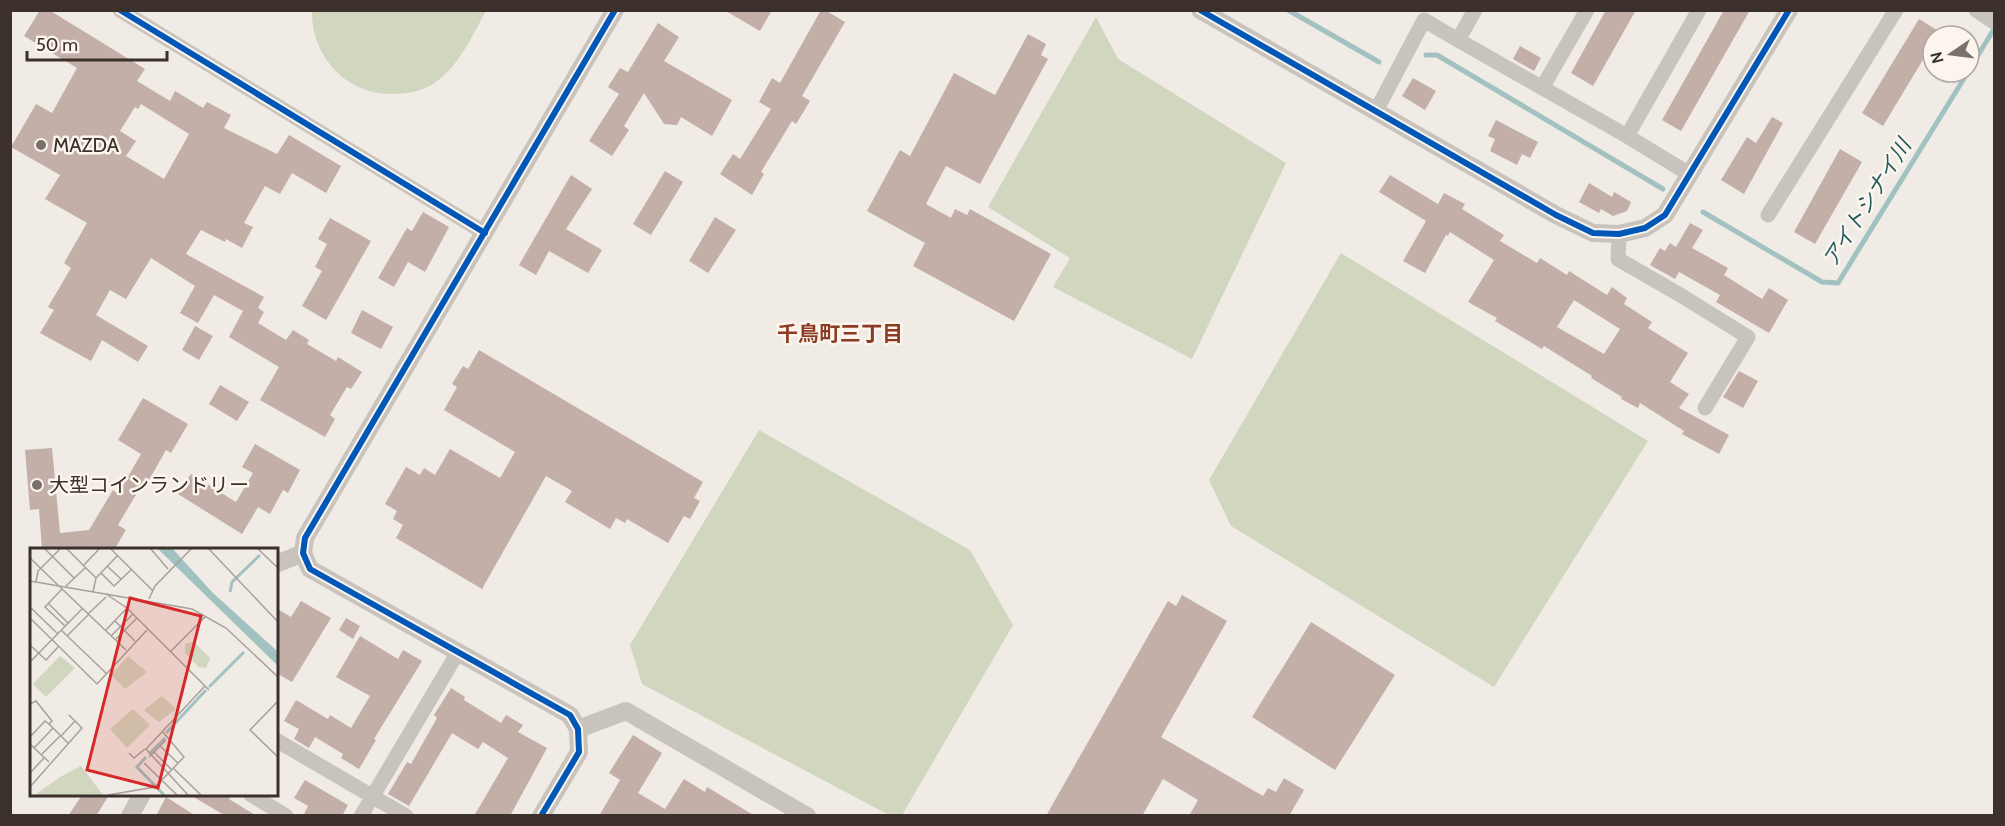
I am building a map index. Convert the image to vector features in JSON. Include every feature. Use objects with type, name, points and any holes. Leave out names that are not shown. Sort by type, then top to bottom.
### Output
[{"type":"street","points":[[120,10],[485,233]]},
{"type":"street","points":[[541,816],[579,752],[578,729],[570,715],[310,569],[303,554],[305,538],[615,10]]},
{"type":"street","points":[[1200,10],[1556,215],[1593,233],[1619,234],[1645,228],[1665,215],[1788,10]]},
{"type":"street","points":[[1458,40],[1475,10]]},
{"type":"street","points":[[1542,88],[1587,10]]},
{"type":"street","points":[[1627,136],[1699,10]]},
{"type":"street","points":[[1768,215],[1896,10]]},
{"type":"street","points":[[1376,111],[1424,20],[1691,175]]},
{"type":"street","points":[[1619,234],[1618,259],[1748,337],[1705,408]]},
{"type":"street","points":[[278,563],[303,554]]},
{"type":"street","points":[[361,816],[458,652]]},
{"type":"street","points":[[578,729],[626,711],[807,816]]},
{"type":"street","points":[[278,741],[405,816]]},
{"type":"street","points":[[130,816],[141,796]]},
{"type":"street","points":[[252,796],[286,816]]},
{"type":"green space","points":[[312,10],[486,11],[458,60],[442,77],[419,90],[394,94],[377,93],[361,88],[335,70],[325,58],[318,43],[313,28]]},
{"type":"green space","points":[[1096,17],[1118,59],[1286,163],[1192,359],[1053,287],[1070,258],[988,207]]},
{"type":"green space","points":[[1341,253],[1648,441],[1494,687],[1231,526],[1209,480]]},
{"type":"green space","points":[[759,430],[970,550],[1013,625],[902,815],[889,815],[642,684],[630,645]]},
{"type":"building","points":[[40,10],[49,10],[145,69],[137,81],[170,101],[175,91],[203,108],[207,102],[231,115],[224,128],[277,154],[289,135],[341,166],[326,193],[292,173],[280,194],[265,186],[244,223],[253,227],[242,248],[226,239],[225,242],[201,230],[186,254],[264,297],[258,308],[264,312],[258,323],[286,340],[293,330],[309,340],[307,344],[336,361],[338,357],[362,372],[351,389],[347,387],[330,415],[335,419],[325,437],[260,400],[279,367],[229,337],[243,311],[214,295],[198,323],[180,313],[195,286],[151,258],[126,299],[110,290],[96,315],[148,346],[138,362],[102,340],[91,361],[40,333],[54,310],[48,307],[71,268],[64,263],[87,223],[45,199],[60,175],[11,147],[36,104],[52,113],[77,68],[24,36]],"holes":[[[141,104],[189,134],[164,179],[126,156],[136,141],[120,131],[135,107],[138,109]]]},
{"type":"building","points":[[724,10],[772,10],[760,31]]},
{"type":"building","points":[[821,10],[845,22],[802,96],[810,101],[796,124],[792,121],[761,172],[764,174],[752,195],[720,174],[733,154],[740,159],[771,109],[759,102],[772,78],[780,83]]},
{"type":"building","points":[[1606,10],[1636,10],[1593,86],[1571,73]]},
{"type":"building","points":[[1724,10],[1750,10],[1681,131],[1662,120]]},
{"type":"building","points":[[1919,19],[1927,24],[1921,24],[1921,63],[1883,126],[1862,113]]},
{"type":"building","points":[[658,23],[679,37],[664,61],[732,100],[712,136],[681,117],[677,125],[664,124],[644,93],[624,126],[629,130],[612,156],[589,141],[619,94],[608,87],[620,68],[628,72]]},
{"type":"building","points":[[1028,34],[1046,44],[1041,55],[1048,59],[980,184],[946,166],[926,204],[951,218],[955,209],[967,215],[970,209],[1051,254],[1014,321],[913,266],[925,243],[867,211],[900,150],[910,156],[954,73],[995,95]]},
{"type":"building","points":[[1520,46],[1541,58],[1534,71],[1513,59]]},
{"type":"building","points":[[1413,78],[1436,91],[1425,110],[1402,96]]},
{"type":"building","points":[[1772,117],[1783,123],[1744,194],[1721,180],[1747,137],[1756,143]]},
{"type":"building","points":[[1496,120],[1538,142],[1530,158],[1522,154],[1517,165],[1490,151],[1495,139],[1488,136]]},
{"type":"building","points":[[1840,149],[1862,162],[1815,244],[1794,232]]},
{"type":"building","points":[[665,171],[683,182],[651,235],[633,224]]},
{"type":"building","points":[[571,175],[592,189],[566,229],[602,250],[588,273],[549,251],[536,275],[519,265]]},
{"type":"building","points":[[1390,175],[1438,204],[1444,193],[1465,204],[1462,209],[1504,235],[1500,241],[1537,263],[1540,258],[1567,275],[1569,271],[1607,295],[1612,287],[1627,298],[1624,304],[1652,322],[1648,328],[1688,353],[1670,382],[1689,394],[1679,408],[1729,435],[1719,454],[1682,434],[1684,431],[1640,403],[1638,408],[1621,399],[1622,397],[1591,378],[1592,376],[1544,346],[1542,349],[1495,321],[1497,318],[1468,302],[1494,260],[1450,232],[1448,236],[1446,235],[1425,273],[1403,261],[1426,221],[1379,192]],"holes":[[[1574,300],[1620,329],[1604,354],[1557,327]]]},
{"type":"building","points":[[1589,183],[1612,197],[1614,192],[1631,202],[1627,211],[1613,216],[1601,209],[1599,213],[1579,202]]},
{"type":"building","points":[[423,212],[449,227],[425,272],[408,262],[394,287],[378,278],[407,228],[412,231]]},
{"type":"building","points":[[715,217],[736,230],[708,273],[689,261]]},
{"type":"building","points":[[330,218],[371,241],[326,320],[302,306],[322,271],[315,267],[327,244],[318,239]]},
{"type":"building","points":[[1690,223],[1703,230],[1692,248],[1728,268],[1724,275],[1762,299],[1769,288],[1788,300],[1769,333],[1716,302],[1720,295],[1679,272],[1675,279],[1650,265],[1660,248],[1665,251],[1670,243],[1676,247]]},
{"type":"building","points":[[362,310],[393,327],[381,349],[351,333]]},
{"type":"building","points":[[195,326],[213,336],[199,360],[182,350]]},
{"type":"building","points":[[479,350],[703,482],[694,498],[700,501],[690,519],[684,516],[668,543],[627,519],[625,523],[616,518],[610,529],[565,502],[572,491],[546,476],[482,589],[396,538],[403,525],[393,519],[397,511],[385,504],[406,467],[420,475],[424,468],[435,475],[450,449],[500,478],[515,452],[444,410],[457,387],[452,384],[463,366],[468,369]]},
{"type":"building","points":[[1739,371],[1758,381],[1743,408],[1723,397]]},
{"type":"building","points":[[220,385],[249,402],[237,421],[209,404]]},
{"type":"building","points":[[143,398],[188,424],[171,453],[166,450],[149,480],[146,478],[118,525],[126,530],[115,548],[42,548],[39,509],[30,510],[25,450],[52,448],[60,533],[89,530],[113,490],[118,494],[141,454],[118,440]]},
{"type":"building","points":[[255,444],[300,470],[288,493],[283,490],[270,514],[258,507],[242,534],[178,494],[191,474],[236,502],[253,473],[242,467]]},
{"type":"building","points":[[1182,595],[1227,621],[1161,737],[1263,796],[1268,788],[1276,792],[1284,778],[1304,790],[1289,816],[1189,816],[1198,800],[1163,779],[1142,816],[1046,816],[1168,601],[1176,606]]},
{"type":"building","points":[[301,601],[331,618],[292,682],[278,674],[278,609],[291,617]]},
{"type":"building","points":[[346,618],[360,626],[353,639],[339,630]]},
{"type":"building","points":[[1311,622],[1395,675],[1335,770],[1252,717]]},
{"type":"building","points":[[360,636],[398,659],[403,650],[422,661],[374,739],[376,740],[359,769],[341,758],[343,754],[315,737],[309,748],[294,739],[299,729],[284,721],[296,700],[328,719],[330,715],[351,728],[370,696],[336,677]]},
{"type":"building","points":[[451,688],[465,697],[464,700],[501,723],[506,715],[523,725],[518,732],[547,748],[510,816],[474,816],[508,758],[483,742],[478,749],[452,733],[409,806],[388,794],[407,762],[411,764],[437,718],[434,715]]},
{"type":"building","points":[[633,735],[662,753],[638,793],[665,809],[684,779],[705,792],[707,787],[755,816],[599,816],[620,780],[609,773]]},
{"type":"building","points":[[305,780],[348,805],[342,816],[303,816],[308,806],[294,798]]},
{"type":"building","points":[[81,796],[108,796],[96,816],[68,816]]},
{"type":"building","points":[[192,796],[231,796],[229,799],[257,816],[226,816]]},
{"type":"building","points":[[166,797],[196,816],[156,816]]},
{"type":"waterway","name":"アイトシナイ川","points":[[1288,10],[1379,62]]},
{"type":"waterway","name":"アイトシナイ川","points":[[1981,50],[1994,29]]},
{"type":"waterway","name":"アイトシナイ川","points":[[1426,55],[1437,55],[1663,189]]},
{"type":"waterway","name":"アイトシナイ川","points":[[1703,212],[1822,282],[1838,283],[1961,84]]},
{"type":"cycle path","points":[[120,10],[485,233]]},
{"type":"cycle path","points":[[541,816],[579,752],[578,729],[570,715],[310,569],[303,553],[305,538],[615,10]]},
{"type":"cycle path","points":[[1200,10],[1556,215],[1593,233],[1619,234],[1645,228],[1665,215],[1789,10]]},
{"type":"place","name":"MAZDA","points":[[41,145]]},
{"type":"place","name":"大型コインランドリー","points":[[37,485]]},
{"type":"district","name":"千鳥町三丁目","points":[[840,334]]}]
